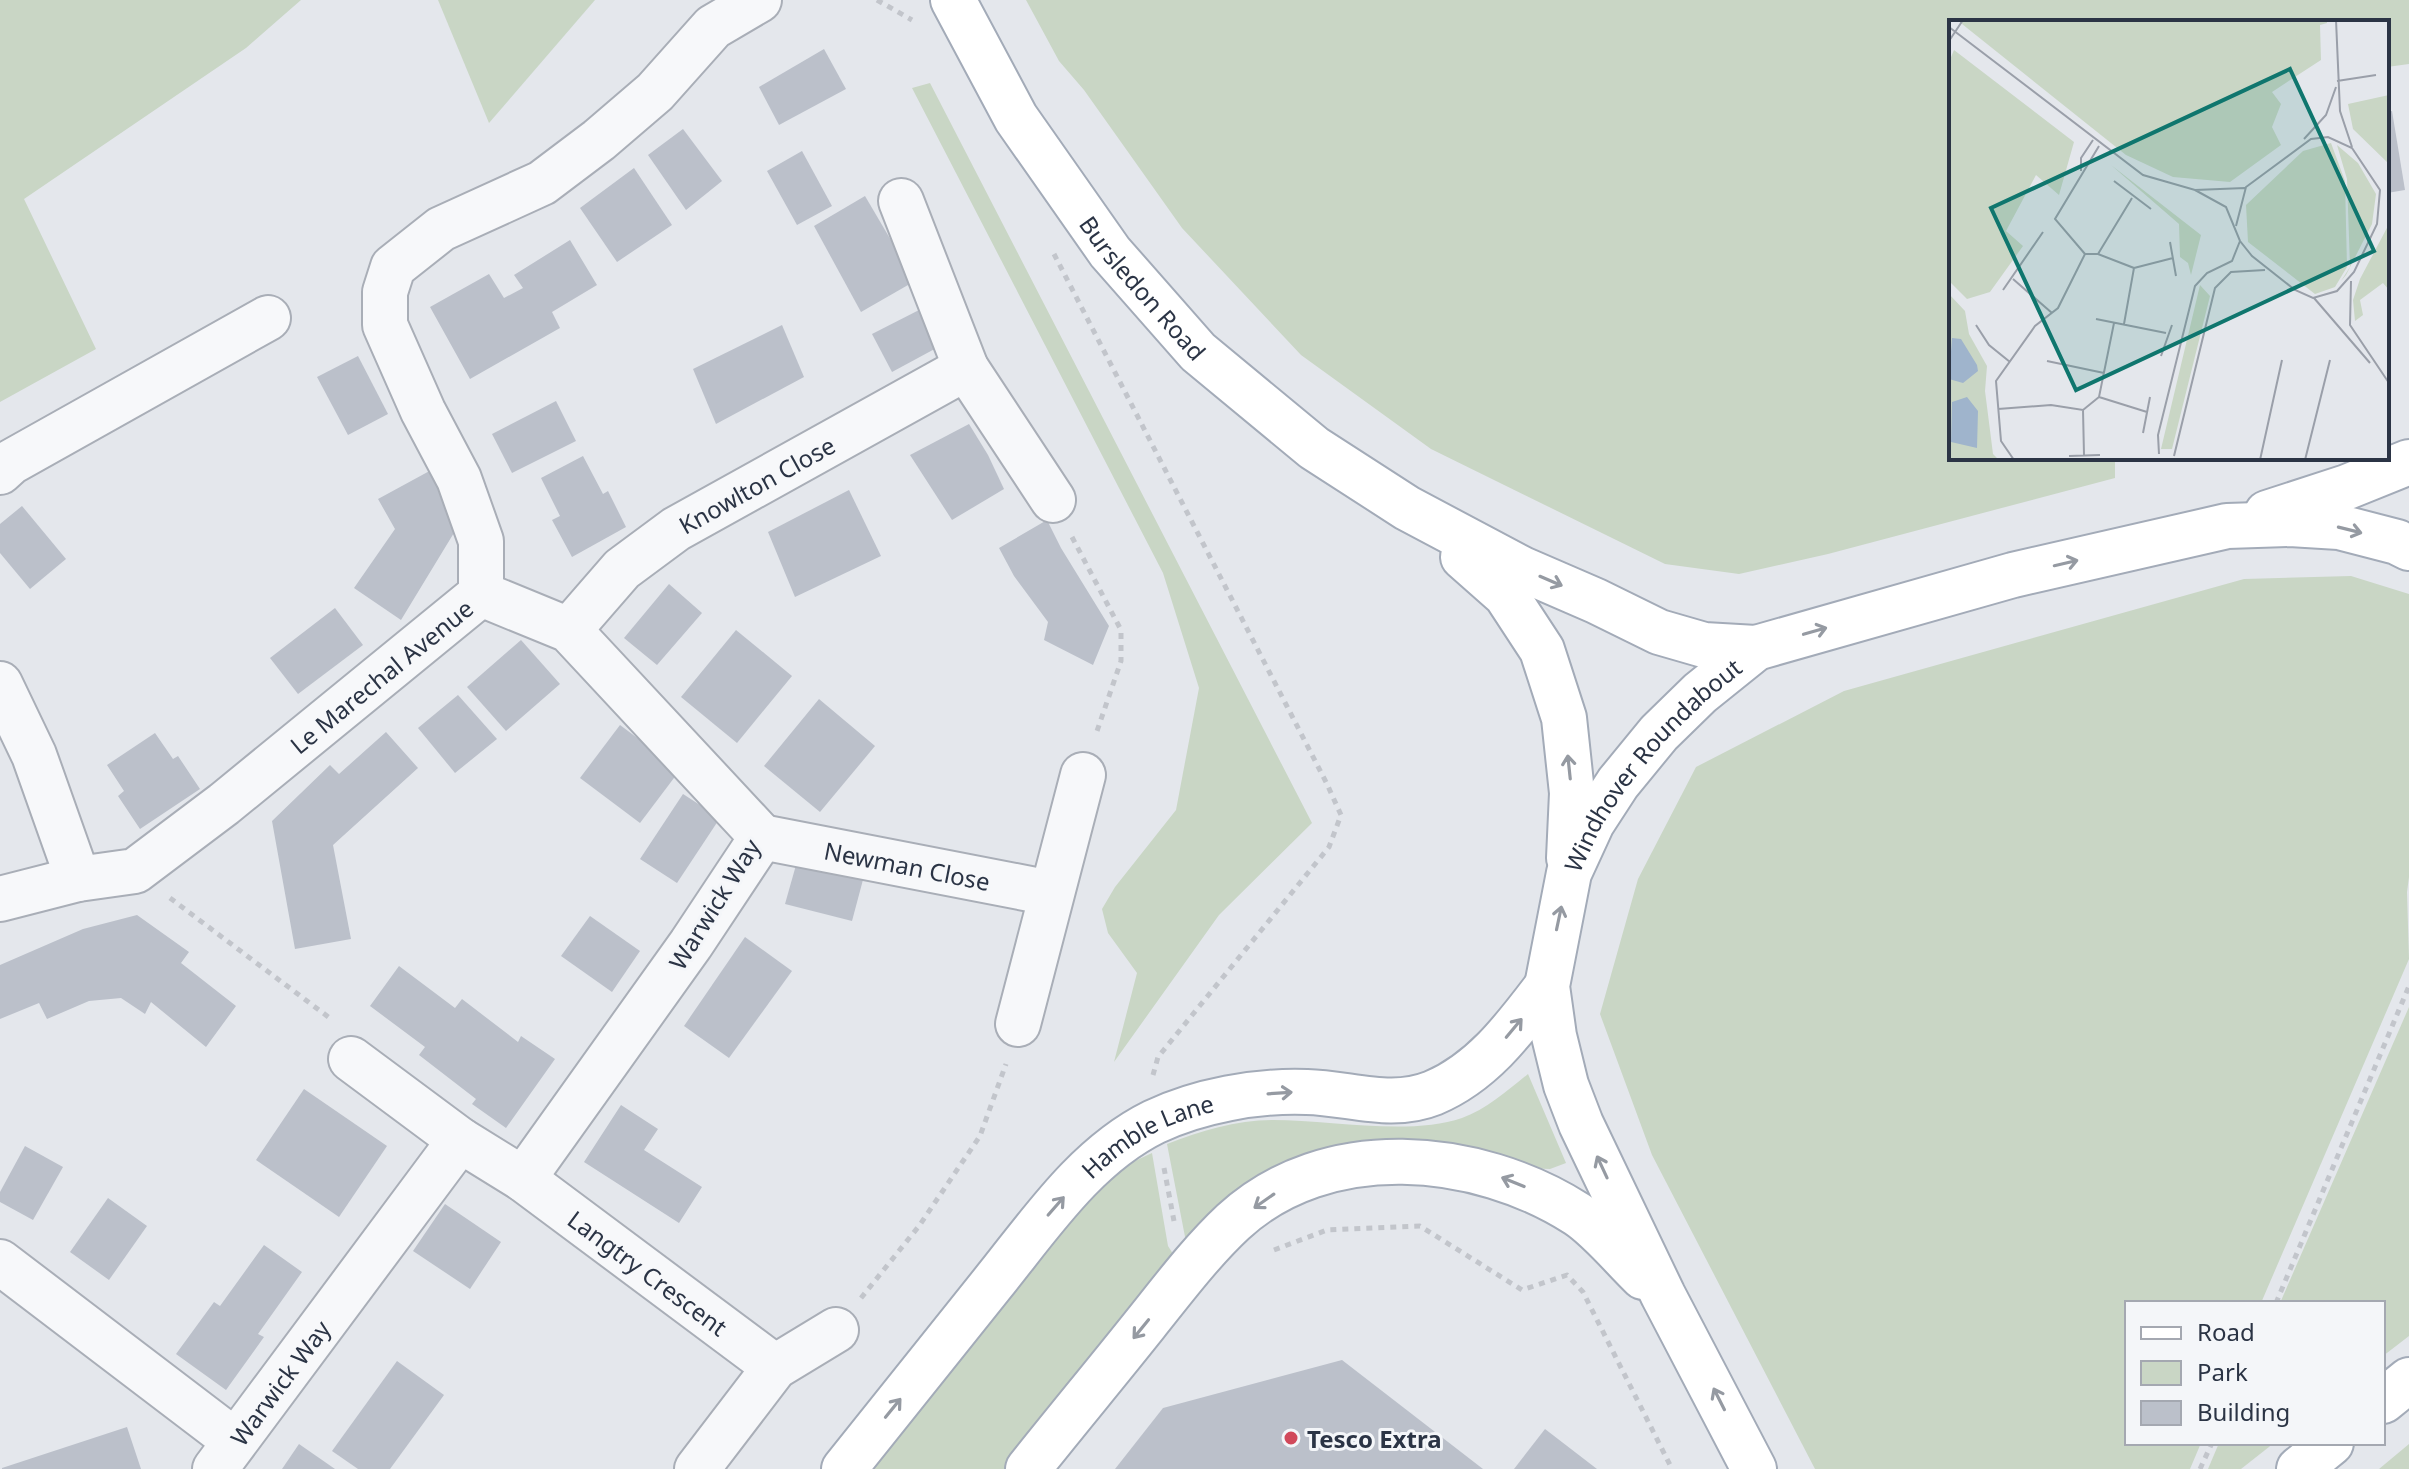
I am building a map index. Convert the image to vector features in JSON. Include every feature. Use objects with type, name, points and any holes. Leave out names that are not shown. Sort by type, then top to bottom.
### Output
[{"type":"main road","name":"Bursledon Road","points":[[953,0],[1016,118],[1110,252],[1198,352],[1314,448],[1407,508],[1522,569],[1659,632],[1704,645],[1756,648]]},
{"type":"main road","points":[[2227,526],[2347,487],[2409,462]]},
{"type":"main road","name":"Bursledon Road","points":[[1407,508],[1506,595],[1542,650],[1564,718],[1572,793],[1569,873]]},
{"type":"main road","name":"Windhover Roundabout","points":[[1754,1469],[1663,1295],[1581,1124],[1566,1085],[1554,1036],[1547,986],[1569,873],[1592,823],[1618,783],[1659,733],[1700,693],[1756,648],[2013,575],[2227,526],[2290,524],[2339,527],[2409,548]]},
{"type":"main road","name":"Hamble Lane","points":[[844,1469],[1056,1204],[1111,1148],[1155,1122],[1230,1097],[1307,1092],[1388,1102],[1432,1093],[1478,1067],[1512,1031],[1547,986]]},
{"type":"main road","points":[[1028,1469],[1190,1268],[1235,1221],[1280,1189],[1340,1166],[1393,1160],[1452,1167],[1510,1179],[1579,1215],[1663,1295]]},
{"type":"main road","points":[[2385,1399],[2409,1380]]},
{"type":"main road","points":[[2299,1469],[2329,1445]]},
{"type":"street","name":"Le Marechal Avenue","points":[[0,899],[78,879],[135,871],[224,804],[481,594],[481,541],[459,479],[423,411],[385,325],[385,292],[393,267],[441,229],[542,183],[655,92],[719,13],[759,0]]},
{"type":"street","points":[[901,201],[966,368],[1053,500]]},
{"type":"street","points":[[0,472],[11,462],[268,318]]},
{"type":"street","name":"Knowlton Close","points":[[569,630],[622,569],[676,529],[966,368]]},
{"type":"street","name":"Warwick Way","points":[[481,594],[569,630],[762,837],[691,944],[523,1179]]},
{"type":"street","points":[[0,684],[34,755],[78,879]]},
{"type":"street","points":[[1014,1039],[1083,775]]},
{"type":"street","name":"Newman Close","points":[[762,837],[1051,893]]},
{"type":"street","points":[[351,1059],[460,1140],[523,1179]]},
{"type":"street","name":"Warwick Way","points":[[225,1455],[460,1140]]},
{"type":"street","name":"Langtry Crescent","points":[[523,1179],[775,1367]]},
{"type":"street","points":[[0,1262],[225,1455]]},
{"type":"street","points":[[697,1469],[775,1367],[836,1330]]},
{"type":"path","points":[[1049,245],[1341,815],[1329,847],[1158,1057],[1151,1084],[1155,1122],[1178,1243],[1190,1268]]},
{"type":"path","points":[[1053,500],[1121,630],[1121,661],[1083,775]]},
{"type":"path","points":[[135,871],[350,1034],[351,1059]]},
{"type":"path","points":[[2277,1301],[2409,986]]},
{"type":"path","points":[[836,1330],[919,1226],[980,1136],[1014,1039]]},
{"type":"path","points":[[1267,1252],[1327,1230],[1420,1226],[1522,1290],[1567,1275],[1583,1292],[1672,1469]]},
{"type":"path","points":[[2200,1469],[2211,1445]]},
{"type":"green space","points":[[0,0],[301,0],[246,48],[24,199],[96,349],[0,402]]},
{"type":"green space","points":[[438,0],[595,0],[489,123]]},
{"type":"green space","points":[[1026,0],[2409,0],[2409,64],[2389,67],[2389,20],[1949,20],[1949,460],[2115,460],[2115,478],[1828,554],[1739,574],[1665,564],[1431,449],[1301,355],[1182,228],[1084,90],[1059,61]]},
{"type":"green space","points":[[930,83],[1312,823],[1219,915],[1114,1062],[1137,973],[1108,933],[1102,909],[1115,887],[1176,810],[1199,688],[1163,573],[912,88]]},
{"type":"green space","points":[[2351,576],[2409,594],[2409,959],[2262,1301],[2125,1301],[2125,1445],[2200,1445],[2190,1469],[1815,1469],[1652,1155],[1600,1014],[1638,879],[1696,767],[1844,691],[2244,579]]},
{"type":"green space","points":[[2409,1007],[2409,1336],[2385,1354],[2385,1301],[2281,1301]]},
{"type":"green space","points":[[1528,1074],[1566,1163],[1550,1169],[1524,1168],[1468,1147],[1422,1142],[1187,1247],[1167,1144],[1219,1127],[1259,1120],[1394,1127],[1441,1123],[1480,1110]]},
{"type":"green space","points":[[1152,1153],[1168,1246],[1177,1260],[1004,1469],[869,1469],[1063,1224],[1124,1166]]},
{"type":"green space","points":[[2409,1444],[2409,1469],[2379,1469]]},
{"type":"green space","points":[[2218,1445],[2271,1445],[2241,1469],[2208,1469]]},
{"type":"building","points":[[824,49],[846,89],[779,125],[759,87]]},
{"type":"building","points":[[2392,111],[2405,190],[2389,193],[2389,112]]},
{"type":"building","points":[[683,129],[722,181],[686,210],[648,155]]},
{"type":"building","points":[[802,151],[832,206],[797,225],[767,171]]},
{"type":"building","points":[[634,168],[672,225],[617,262],[580,208]]},
{"type":"building","points":[[865,196],[915,281],[861,312],[814,226]]},
{"type":"building","points":[[570,240],[597,285],[552,312],[560,328],[470,379],[430,307],[489,274],[504,298],[523,288],[514,275]]},
{"type":"building","points":[[923,308],[942,345],[892,372],[872,334]]},
{"type":"building","points":[[782,325],[804,377],[716,424],[693,369]]},
{"type":"building","points":[[358,356],[388,414],[348,435],[317,377]]},
{"type":"building","points":[[556,401],[576,441],[512,473],[492,434]]},
{"type":"building","points":[[969,424],[1004,489],[952,520],[910,455]]},
{"type":"building","points":[[583,456],[603,494],[608,491],[626,527],[572,557],[552,520],[560,516],[541,478]]},
{"type":"building","points":[[435,468],[463,518],[401,620],[354,588],[395,529],[378,499]]},
{"type":"building","points":[[849,490],[881,556],[795,597],[768,532]]},
{"type":"building","points":[[22,506],[66,559],[30,589],[0,553],[0,524]]},
{"type":"building","points":[[1047,520],[1109,626],[1093,665],[1044,640],[1048,622],[1014,576],[999,548]]},
{"type":"building","points":[[669,584],[702,613],[657,665],[624,638]]},
{"type":"building","points":[[335,608],[363,645],[298,694],[270,658]]},
{"type":"building","points":[[736,630],[792,676],[737,743],[681,697]]},
{"type":"building","points":[[521,640],[560,684],[506,731],[467,687]]},
{"type":"building","points":[[458,695],[497,739],[455,773],[418,728]]},
{"type":"building","points":[[819,699],[875,746],[820,812],[764,766]]},
{"type":"building","points":[[620,725],[680,770],[640,823],[580,778]]},
{"type":"building","points":[[386,732],[418,768],[333,845],[351,939],[295,949],[272,821],[330,765],[339,774]]},
{"type":"building","points":[[155,733],[173,759],[178,756],[200,789],[140,829],[118,796],[124,791],[107,765]]},
{"type":"building","points":[[683,794],[720,818],[677,883],[640,859]]},
{"type":"building","points":[[798,858],[864,876],[852,921],[785,904]]},
{"type":"building","points":[[137,915],[189,952],[181,963],[236,1006],[206,1047],[151,1002],[145,1014],[121,998],[89,1001],[47,1019],[39,1003],[0,1019],[0,965],[83,929]]},
{"type":"building","points":[[590,916],[640,951],[612,992],[561,956]]},
{"type":"building","points":[[745,937],[792,971],[729,1058],[684,1026]]},
{"type":"building","points":[[399,966],[455,1008],[462,999],[518,1042],[521,1036],[555,1059],[506,1128],[472,1104],[476,1099],[419,1055],[425,1047],[370,1006]]},
{"type":"building","points":[[304,1089],[387,1146],[339,1217],[256,1160]]},
{"type":"building","points":[[621,1105],[658,1129],[644,1150],[702,1187],[679,1223],[584,1162]]},
{"type":"building","points":[[25,1146],[63,1167],[33,1220],[0,1202],[0,1192]]},
{"type":"building","points":[[108,1198],[147,1226],[109,1280],[70,1252]]},
{"type":"building","points":[[445,1204],[501,1242],[470,1289],[413,1251]]},
{"type":"building","points":[[264,1245],[302,1272],[258,1334],[264,1337],[226,1390],[176,1354],[214,1302],[220,1306]]},
{"type":"building","name":"Tesco Extra","points":[[1342,1360],[1483,1469],[1115,1469],[1163,1408]]},
{"type":"building","points":[[397,1361],[444,1395],[390,1469],[358,1469],[332,1451]]},
{"type":"building","points":[[127,1427],[141,1469],[2,1469],[2,1468]]},
{"type":"building","points":[[1545,1429],[1597,1469],[1514,1469]]},
{"type":"building","points":[[299,1444],[335,1469],[282,1469]]},
{"type":"place","name":"Tesco Extra","points":[[1291,1438]]}]
